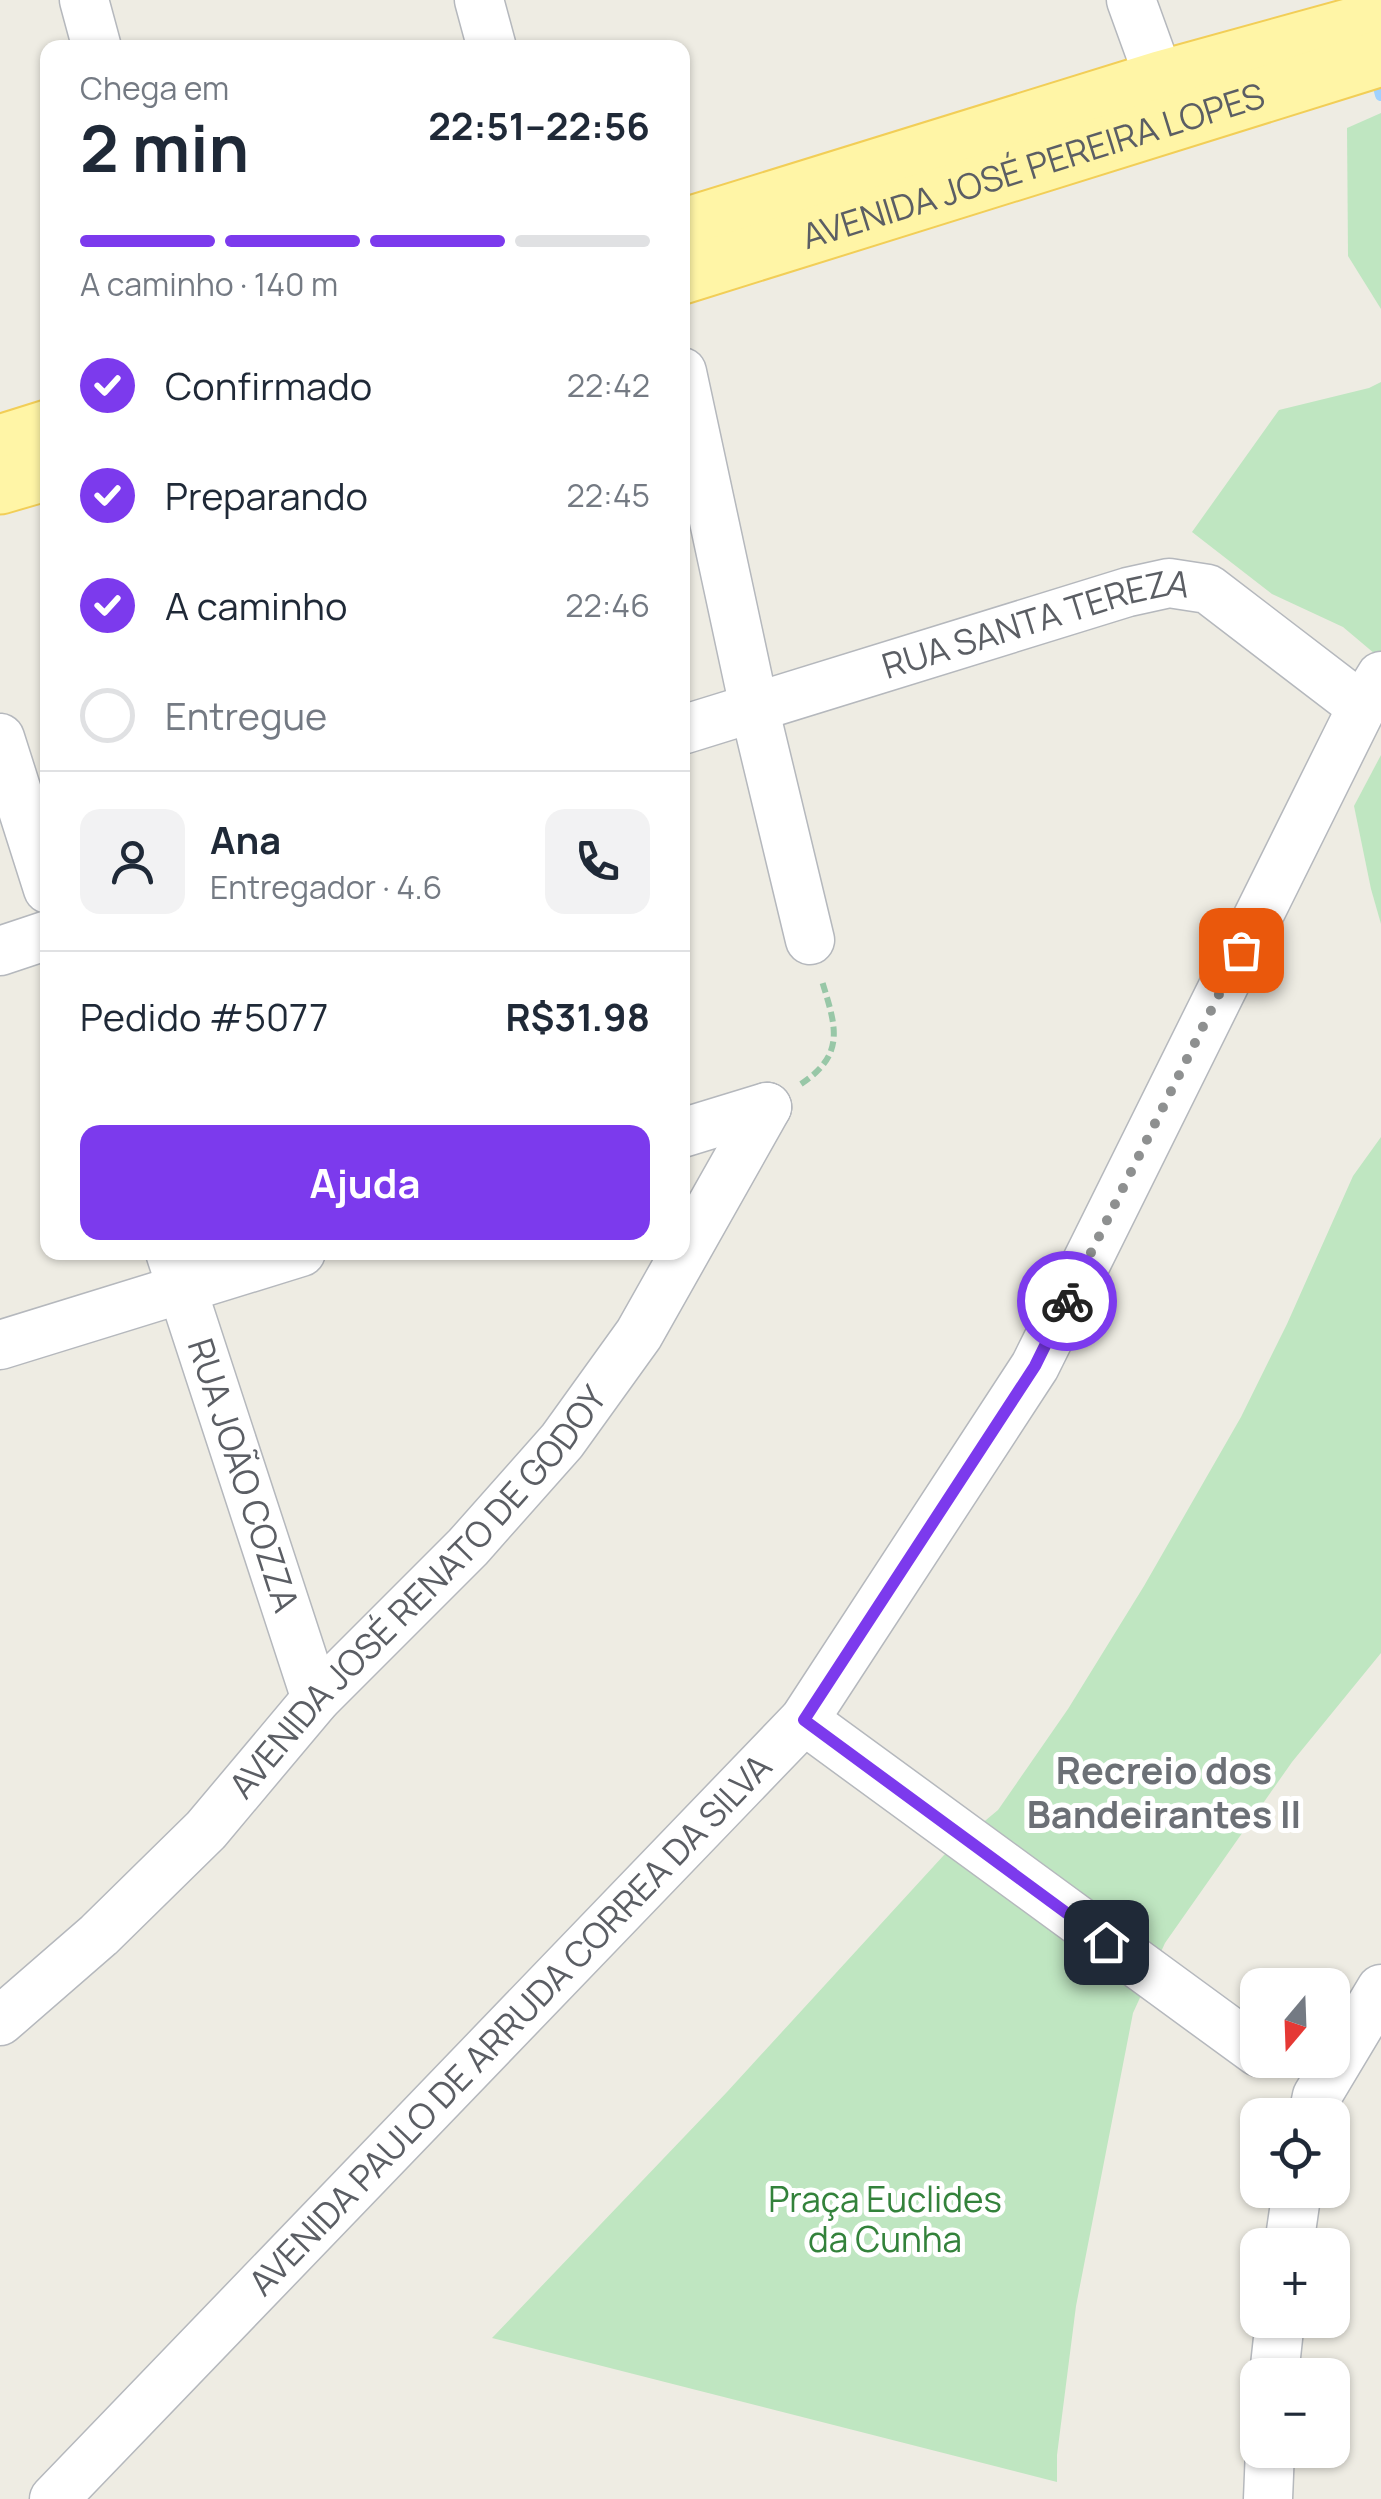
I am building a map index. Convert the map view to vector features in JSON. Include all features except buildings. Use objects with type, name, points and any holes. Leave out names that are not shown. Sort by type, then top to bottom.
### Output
[{"type":"main road","name":"AVENIDA JOSÉ PEREIRA LOPES","points":[[690,224],[1168,102],[1366,43]]},
{"type":"main road","name":"AVENIDA JOSÉ PEREIRA LOPES","points":[[690,273],[1168,102]]},
{"type":"main road","points":[[0,444],[40,431]]},
{"type":"main road","points":[[0,486],[40,474]]},
{"type":"street","points":[[84,0],[96,40]]},
{"type":"street","points":[[479,0],[490,40]]},
{"type":"street","points":[[1131,0],[1168,102]]},
{"type":"street","points":[[690,409],[754,707],[810,940]]},
{"type":"street","name":"RUA SANTA TEREZA","points":[[690,727],[1128,592],[1169,583],[1208,589],[1371,692]]},
{"type":"street","name":"AVENIDA PAULO DE ARRUDA CORREA DA SILVA","points":[[54,2499],[804,1720],[1035,1366],[1371,692]]},
{"type":"street","points":[[0,738],[40,865]]},
{"type":"street","points":[[0,951],[40,938]]},
{"type":"street","points":[[690,1131],[766,1107]]},
{"type":"street","name":"AVENIDA JOSÉ RENATO DE GODOY","points":[[690,1243],[766,1107]]},
{"type":"street","points":[[0,1345],[176,1271],[248,1260]]},
{"type":"street","name":"AVENIDA JOSÉ RENATO DE GODOY","points":[[0,2021],[98,1935],[206,1830],[316,1699],[468,1547],[562,1441],[639,1334],[680,1260]]},
{"type":"street","name":"RUA JOÃO COZZA","points":[[176,1271],[316,1699]]},
{"type":"street","points":[[804,1720],[1240,2039]]},
{"type":"street","points":[[1320,2098],[1381,1990]]},
{"type":"street","points":[[1286,2078],[1307,2098]]},
{"type":"street","points":[[1268,2499],[1269,2468]]},
{"type":"path","points":[[766,1107],[815,1074],[830,1055],[834,1022],[810,940]]},
{"type":"green space","points":[[1381,113],[1381,309],[1348,256],[1347,128]]},
{"type":"green space","points":[[1381,382],[1381,659],[1343,627],[1272,594],[1192,532],[1279,410]]},
{"type":"green space","points":[[1381,755],[1381,924],[1354,806]]},
{"type":"green space","name":"Praça Euclides da Cunha","points":[[1381,1137],[1381,1653],[1292,1762],[1165,1943],[1133,2013],[1076,2306],[1057,2482],[492,2338],[727,2092],[944,1855],[998,1810],[1068,1709],[1241,1417],[1353,1176]]},
{"type":"waterway","points":[[1375,71],[1381,95]]},
{"type":"way so far","points":[[1067,1301],[1241,950]]},
{"type":"district","name":"Recreio dos Bandeirantes II","points":[[1164,1793]]},
{"type":"route","points":[[1067,1301],[1035,1366],[804,1720],[1106,1942]]}]
